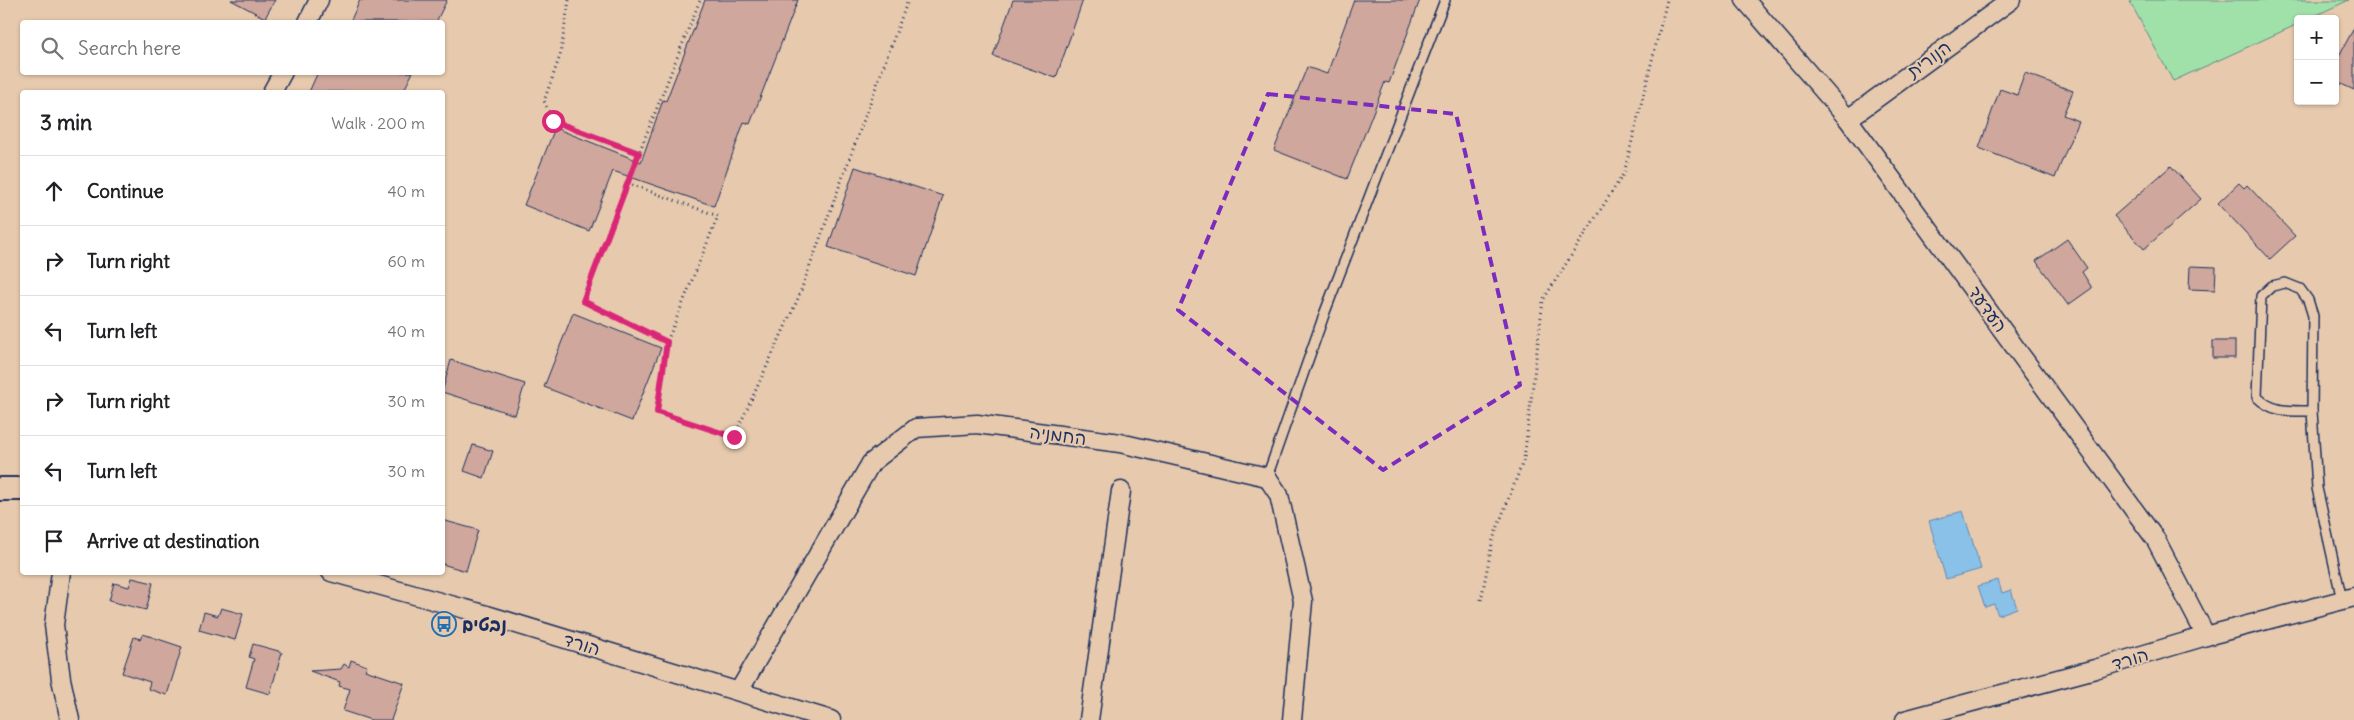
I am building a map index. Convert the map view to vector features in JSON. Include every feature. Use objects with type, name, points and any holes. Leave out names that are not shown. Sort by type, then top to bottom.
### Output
[{"type":"street","points":[[309,20],[319,0]]},
{"type":"street","name":"העדעד","points":[[1745,0],[1848,118],[2156,540],[2206,636]]},
{"type":"street","name":"הנורית","points":[[1848,118],[2011,0]]},
{"type":"street","points":[[273,90],[280,75]]},
{"type":"street","name":"החמניה","points":[[739,691],[871,463],[916,428],[977,424],[1120,443],[1267,477]]},
{"type":"street","points":[[1267,477],[1279,495],[1303,601],[1292,720]]},
{"type":"street","points":[[1089,720],[1121,491]]},
{"type":"street","points":[[62,575],[54,624],[61,679],[70,720]]},
{"type":"street","name":"הורד","points":[[342,575],[487,615],[831,720]]},
{"type":"street","name":"הורד","points":[[1905,720],[2348,598]]},
{"type":"lane","points":[[1267,477],[1325,312],[1445,0]]},
{"type":"lane","points":[[2312,412],[2284,410],[2266,406],[2257,397],[2259,306],[2261,296],[2272,286],[2285,283],[2300,289],[2308,300],[2313,316],[2312,412],[2317,488],[2348,598]]},
{"type":"path","points":[[569,0],[560,56],[544,101],[553,121],[639,153]]},
{"type":"path","points":[[667,342],[583,301],[627,183],[700,0]]},
{"type":"path","points":[[627,183],[718,216],[667,342],[657,412],[734,437],[797,301],[908,0]]},
{"type":"path","points":[[1481,600],[1493,539],[1524,459],[1543,300],[1624,173],[1667,0]]},
{"type":"highlighted area","points":[[1268,94],[1456,114],[1520,385],[1383,470],[1178,310]]},
{"type":"green space","points":[[2129,0],[2349,0],[2317,15],[2294,15],[2294,26],[2173,81]]},
{"type":"water","points":[[1963,511],[1981,569],[1946,579],[1929,521]]},
{"type":"water","points":[[1998,580],[2002,593],[2011,590],[2017,608],[1998,615],[1994,604],[1985,607],[1978,586]]},
{"type":"building","points":[[231,0],[275,0],[265,18]]},
{"type":"building","points":[[360,0],[447,0],[437,20],[351,20]]},
{"type":"building","points":[[705,0],[798,0],[750,124],[744,122],[714,206],[613,171],[589,231],[524,205],[555,128],[641,162],[663,100],[666,101]]},
{"type":"building","points":[[1013,0],[1083,0],[1056,78],[993,56]]},
{"type":"building","points":[[1354,0],[1420,0],[1389,83],[1385,82],[1347,179],[1274,150],[1307,67],[1327,74]]},
{"type":"building","points":[[2354,28],[2354,90],[2339,83],[2339,56]]},
{"type":"building","points":[[2025,73],[2073,91],[2063,115],[2078,121],[2055,178],[1979,148],[2000,89],[2017,95]]},
{"type":"building","points":[[317,75],[412,75],[404,90],[310,90]]},
{"type":"building","points":[[2171,166],[2201,199],[2144,249],[2114,216]]},
{"type":"building","points":[[855,167],[943,196],[916,276],[828,247]]},
{"type":"building","points":[[2239,183],[2244,188],[2247,185],[2295,236],[2270,259],[2218,203]]},
{"type":"building","points":[[2067,239],[2087,268],[2082,272],[2092,288],[2068,305],[2036,261]]},
{"type":"building","points":[[2190,266],[2216,267],[2215,290],[2189,289]]},
{"type":"building","points":[[573,313],[661,348],[632,421],[544,387]]},
{"type":"building","points":[[2213,341],[2235,341],[2235,358],[2213,358]]},
{"type":"building","points":[[451,360],[525,384],[515,415],[445,393],[445,381]]},
{"type":"building","points":[[473,445],[493,451],[484,478],[464,471]]},
{"type":"building","points":[[445,521],[478,530],[466,571],[445,565]]},
{"type":"building","points":[[132,578],[153,583],[146,610],[109,601],[114,583],[129,587]]},
{"type":"building","points":[[221,608],[243,614],[235,640],[199,630],[204,612],[218,616]]},
{"type":"building","points":[[143,634],[182,647],[167,695],[148,689],[150,682],[122,673],[134,637],[140,639]]},
{"type":"building","points":[[253,644],[282,652],[270,694],[246,687],[254,659],[249,657]]},
{"type":"building","points":[[351,660],[367,666],[365,670],[404,683],[391,720],[371,720],[343,711],[350,689],[339,686],[340,682],[310,671],[341,669],[344,664],[349,667]]},
{"type":"place","name":"נבטים","points":[[444,624]]},
{"type":"route","points":[[553,121],[639,153],[583,301],[667,342],[657,412],[734,437]]}]
